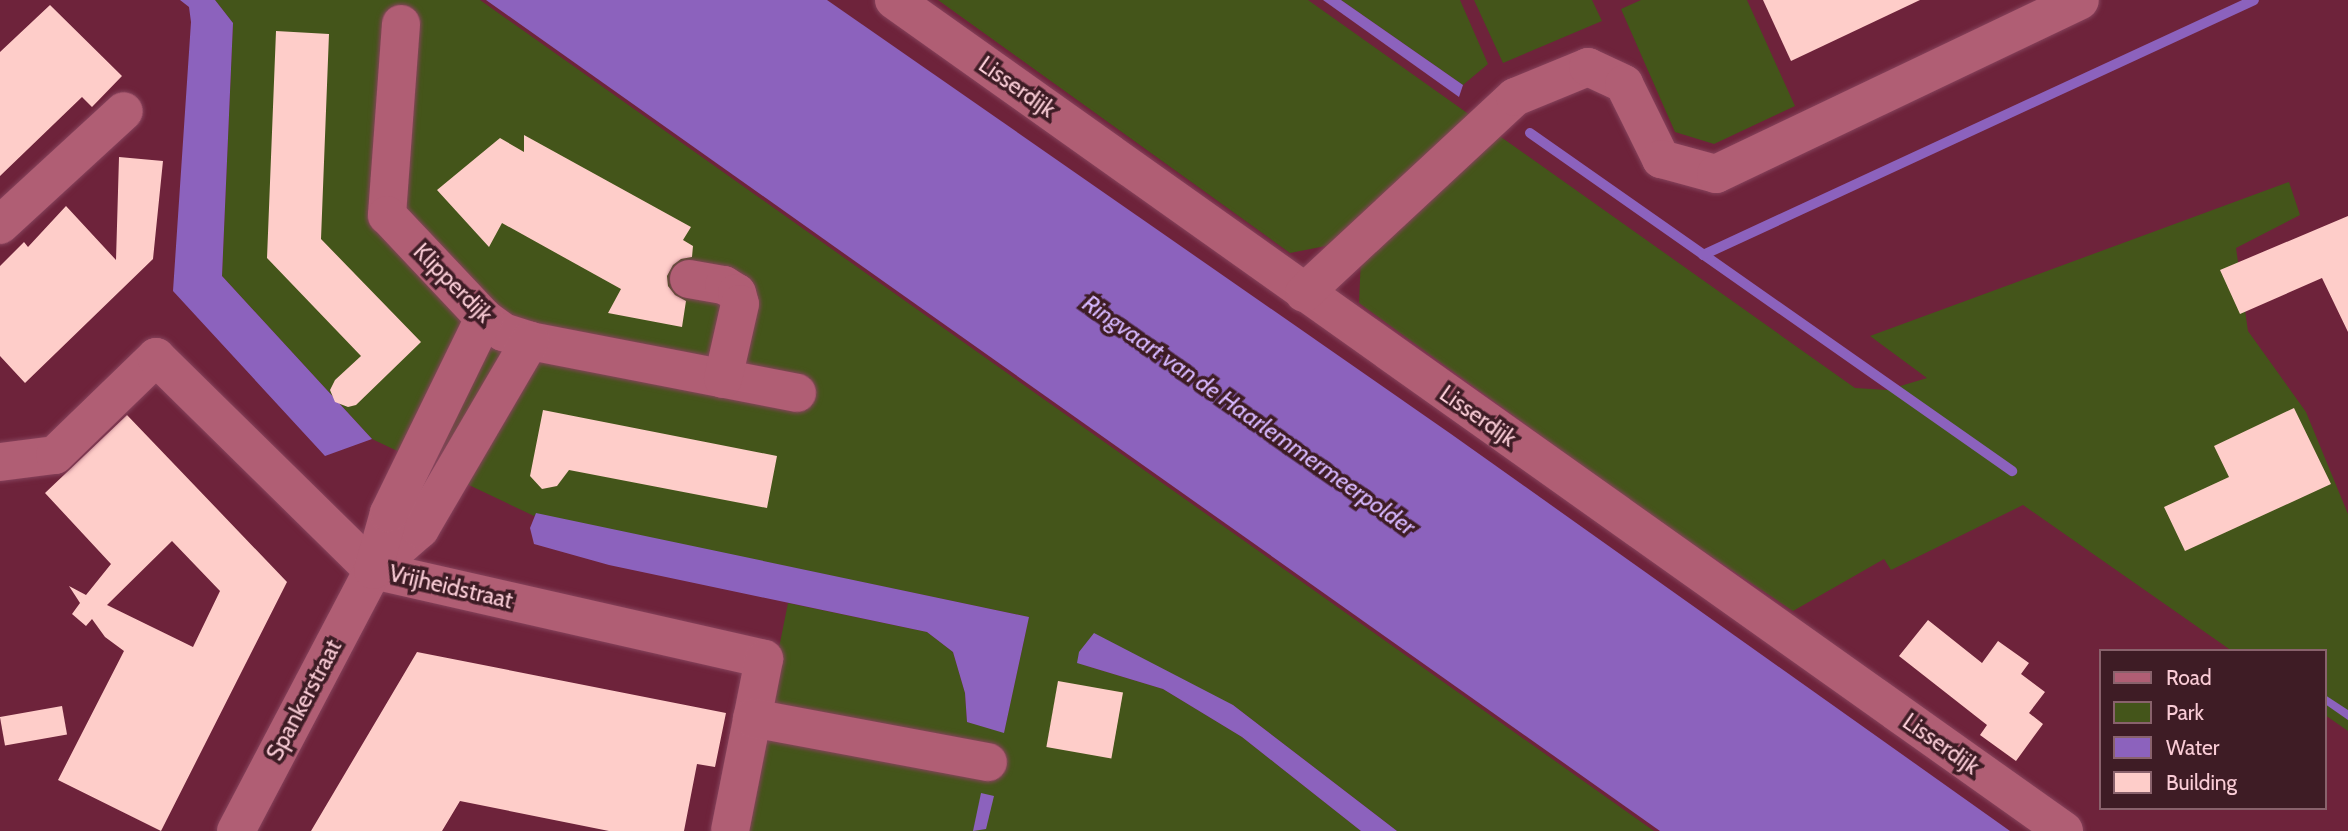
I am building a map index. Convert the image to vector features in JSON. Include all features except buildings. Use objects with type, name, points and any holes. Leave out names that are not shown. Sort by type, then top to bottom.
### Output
[{"type":"street","name":"Lisserdijk","points":[[894,0],[2064,831]]},
{"type":"street","points":[[1304,293],[1515,97],[1588,67],[1624,85],[1661,159],[1716,174],[2080,0]]},
{"type":"street","name":"Klipperdijk","points":[[401,24],[387,215],[484,318],[503,332],[530,341],[797,393]]},
{"type":"street","points":[[0,225],[124,110]]},
{"type":"street","points":[[689,279],[724,285],[737,293],[740,304],[723,379]]},
{"type":"street","name":"Spankerstraat","points":[[236,831],[373,570],[389,513],[484,318]]},
{"type":"street","name":"Spankerstraat","points":[[373,570],[420,529],[530,341]]},
{"type":"street","name":"Vrijheidstraat","points":[[0,462],[55,455],[156,357],[373,570],[764,659],[730,831]]},
{"type":"street","points":[[752,718],[988,762]]},
{"type":"green space","points":[[215,0],[480,0],[1654,831],[1397,831],[1233,705],[1077,663],[1163,689],[1242,737],[1361,831],[742,831],[788,603],[927,632],[953,652],[965,693],[967,722],[1004,732],[1029,617],[536,514],[534,516],[372,439],[222,276],[233,23]]},
{"type":"green space","points":[[938,0],[1308,0],[1855,388],[1887,390],[1927,378],[1870,336],[2289,182],[2300,215],[2236,248],[2248,331],[2306,412],[2348,514],[2348,731],[2327,716],[2327,649],[2229,649],[2023,505],[1891,570],[1884,559],[1793,611],[1655,519],[1359,303],[1361,257],[1336,244],[1290,253]]},
{"type":"green space","points":[[1341,0],[1460,0],[1488,64],[1463,85]]},
{"type":"green space","points":[[1474,0],[1592,0],[1602,21],[1503,63]]},
{"type":"green space","points":[[1641,0],[1747,0],[1795,106],[1714,144],[1675,132],[1621,9]]},
{"type":"water","points":[[180,0],[215,0],[233,23],[222,276],[372,439],[325,456],[173,291],[191,22],[189,7]]},
{"type":"water","name":"Ringvaart van de Haarlemmermeerpolder","points":[[486,0],[827,0],[1451,434],[2010,831],[1660,831]]},
{"type":"water","points":[[1323,0],[1341,0],[1463,85],[1459,97]]},
{"type":"water","points":[[536,513],[1029,617],[1004,733],[967,722],[965,693],[953,652],[927,632],[609,565],[534,544],[530,528]]},
{"type":"water","points":[[1094,633],[1233,705],[1397,831],[1361,831],[1242,737],[1163,689],[1077,663],[1079,652]]},
{"type":"water","points":[[2327,696],[2348,710],[2348,720],[2327,705]]},
{"type":"water","points":[[981,793],[994,796],[986,829],[973,831]]},
{"type":"waterway","points":[[1703,255],[2254,0]]},
{"type":"waterway","points":[[1530,133],[2012,471]]}]
